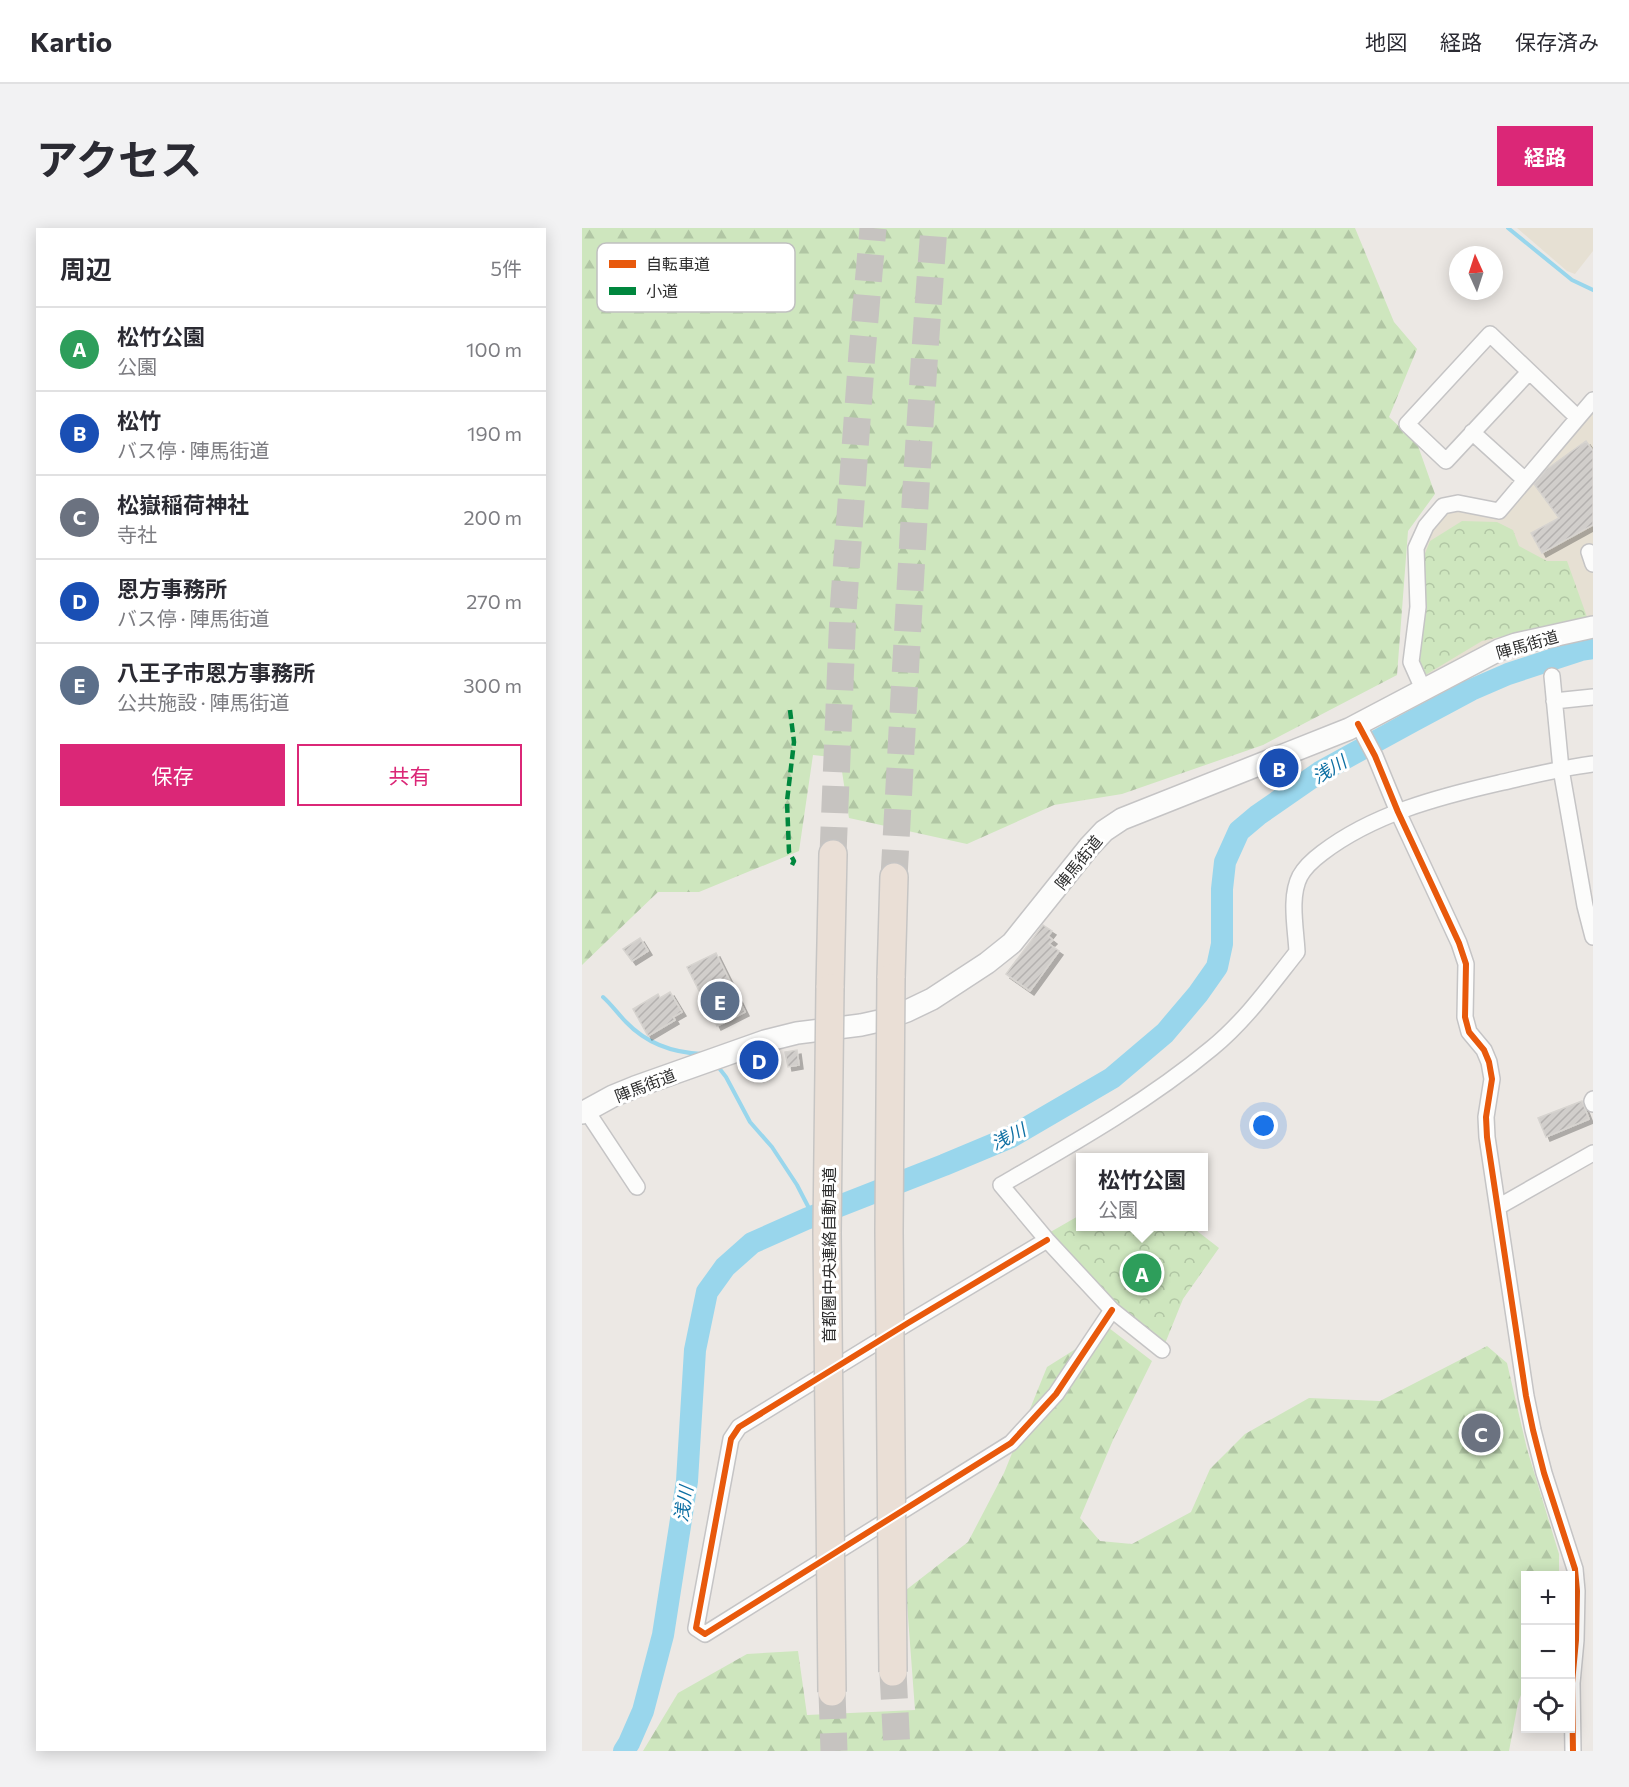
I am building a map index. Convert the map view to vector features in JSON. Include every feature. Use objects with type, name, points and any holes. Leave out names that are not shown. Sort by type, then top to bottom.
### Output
[{"type":"highway","name":"首都圏中央連絡自動車道","points":[[832,854],[827,1233],[832,1692]]},
{"type":"highway","points":[[893,1672],[889,1231],[894,877]]},
{"type":"main road","name":"陣馬街道","points":[[584,1112],[635,1087],[765,1041],[797,1033],[879,1021],[932,999],[987,963],[1012,943],[1089,847],[1104,831],[1122,819],[1360,728],[1423,689],[1478,660],[1516,644],[1593,627]]},
{"type":"street","points":[[1529,372],[1446,461],[1407,424],[1490,334],[1577,417]]},
{"type":"street","points":[[1423,689],[1411,662],[1418,607],[1416,548],[1426,526],[1443,506],[1458,503],[1499,511],[1593,400]]},
{"type":"street","points":[[1472,432],[1525,480]]},
{"type":"street","points":[[1552,676],[1561,769],[1585,906],[1593,937]]},
{"type":"street","points":[[1554,701],[1593,697]]},
{"type":"street","points":[[1360,728],[1375,756],[1398,812],[1459,943],[1466,964],[1465,1017],[1469,1032],[1484,1050],[1489,1062],[1492,1078],[1486,1117],[1527,1396],[1544,1473],[1575,1569],[1577,1591],[1572,1683],[1573,1751]]},
{"type":"street","points":[[1162,1350],[1112,1310],[1047,1240],[1001,1185],[1097,1129],[1138,1102],[1213,1047],[1253,1008],[1297,952],[1294,901],[1296,885],[1301,874],[1307,866],[1341,838],[1398,812],[1447,795],[1593,764]]},
{"type":"street","points":[[1593,1099],[1593,1104]]},
{"type":"street","points":[[584,1112],[637,1187]]},
{"type":"street","points":[[1498,1207],[1593,1153]]},
{"type":"street","points":[[1047,1240],[971,1284],[739,1427],[731,1439],[696,1628],[705,1634],[1011,1443],[1056,1394],[1112,1310]]},
{"type":"shaded area","points":[[1517,228],[1593,228],[1593,251],[1575,274],[1567,271]]},
{"type":"shaded area","points":[[1593,400],[1593,622],[1420,683],[1416,548],[1443,506],[1499,511]]},
{"type":"green space","points":[[582,228],[1355,228],[1394,322],[1417,349],[1389,417],[1417,443],[1435,494],[1408,531],[1397,675],[1263,745],[1122,794],[1054,805],[967,844],[849,818],[840,758],[813,755],[799,851],[699,892],[658,892],[582,965]]},
{"type":"green space","points":[[1462,521],[1497,522],[1513,530],[1519,546],[1547,561],[1567,561],[1587,617],[1482,641],[1422,677],[1416,657],[1422,561],[1430,541]]},
{"type":"green space","points":[[1076,1217],[1076,1231],[1197,1231],[1219,1248],[1183,1299],[1164,1346],[1115,1307],[1047,1234]]},
{"type":"green space","points":[[1109,1328],[1152,1361],[1113,1440],[1080,1518],[1100,1541],[1132,1544],[1191,1512],[1210,1469],[1245,1434],[1309,1398],[1380,1401],[1487,1346],[1507,1363],[1527,1449],[1559,1554],[1559,1571],[1521,1571],[1521,1695],[1509,1751],[643,1751],[678,1693],[747,1654],[798,1651],[807,1715],[915,1710],[906,1590],[968,1542],[1004,1473],[1047,1367]]},
{"type":"building","points":[[1586,441],[1593,451],[1593,525],[1542,553],[1531,533],[1559,518],[1534,484],[1547,469]]},
{"type":"building","points":[[1043,925],[1052,931],[1048,936],[1053,940],[1049,944],[1059,951],[1030,991],[1006,974]]},
{"type":"building","points":[[640,938],[648,951],[632,961],[623,949]]},
{"type":"building","points":[[716,953],[745,1012],[717,1026],[687,967]]},
{"type":"building","points":[[670,992],[682,1012],[673,1017],[675,1020],[648,1036],[633,1009],[658,994],[660,998]]},
{"type":"building","points":[[797,1050],[799,1065],[788,1067],[785,1052]]},
{"type":"building","points":[[1582,1101],[1589,1119],[1546,1137],[1538,1118]]},
{"type":"waterway","points":[[1508,228],[1572,280],[1593,290]]},
{"type":"waterway","name":"浅川","points":[[624,1751],[643,1711],[663,1635],[687,1481],[695,1350],[707,1292],[725,1267],[752,1243],[1011,1137],[1112,1078],[1165,1033],[1217,967],[1222,944],[1222,889],[1225,862],[1239,831],[1320,772],[1471,690],[1508,674],[1593,648]]},
{"type":"waterway","points":[[603,997],[642,1036],[671,1049],[703,1054]]},
{"type":"waterway","points":[[719,1068],[750,1122],[772,1147],[797,1185],[813,1216]]},
{"type":"tunnel","points":[[833,854],[843,612],[873,228]]},
{"type":"tunnel","points":[[894,877],[917,471],[934,228]]},
{"type":"tunnel","points":[[893,1672],[897,1751]]},
{"type":"tunnel","points":[[832,1692],[834,1751]]},
{"type":"marked path","points":[[790,710],[794,742],[787,801],[789,852],[794,861],[791,867]]},
{"type":"cycle path","points":[[1358,724],[1375,756],[1398,812],[1459,943],[1466,964],[1465,1017],[1469,1032],[1484,1050],[1489,1062],[1492,1079],[1486,1117],[1487,1137],[1526,1396],[1544,1473],[1575,1569],[1577,1591],[1572,1683],[1573,1751]]},
{"type":"cycle path","points":[[1047,1240],[739,1427],[731,1439],[696,1628],[705,1634],[1011,1443],[1056,1394],[1112,1310]]},
{"type":"place","name":"松竹","points":[[1279,768]]},
{"type":"place","name":"八王子市恩方事務所","points":[[720,1001]]},
{"type":"place","name":"恩方事務所","points":[[759,1060]]},
{"type":"place","name":"松竹公園","points":[[1142,1273]]},
{"type":"place","name":"松嶽稲荷神社","points":[[1481,1433]]}]
